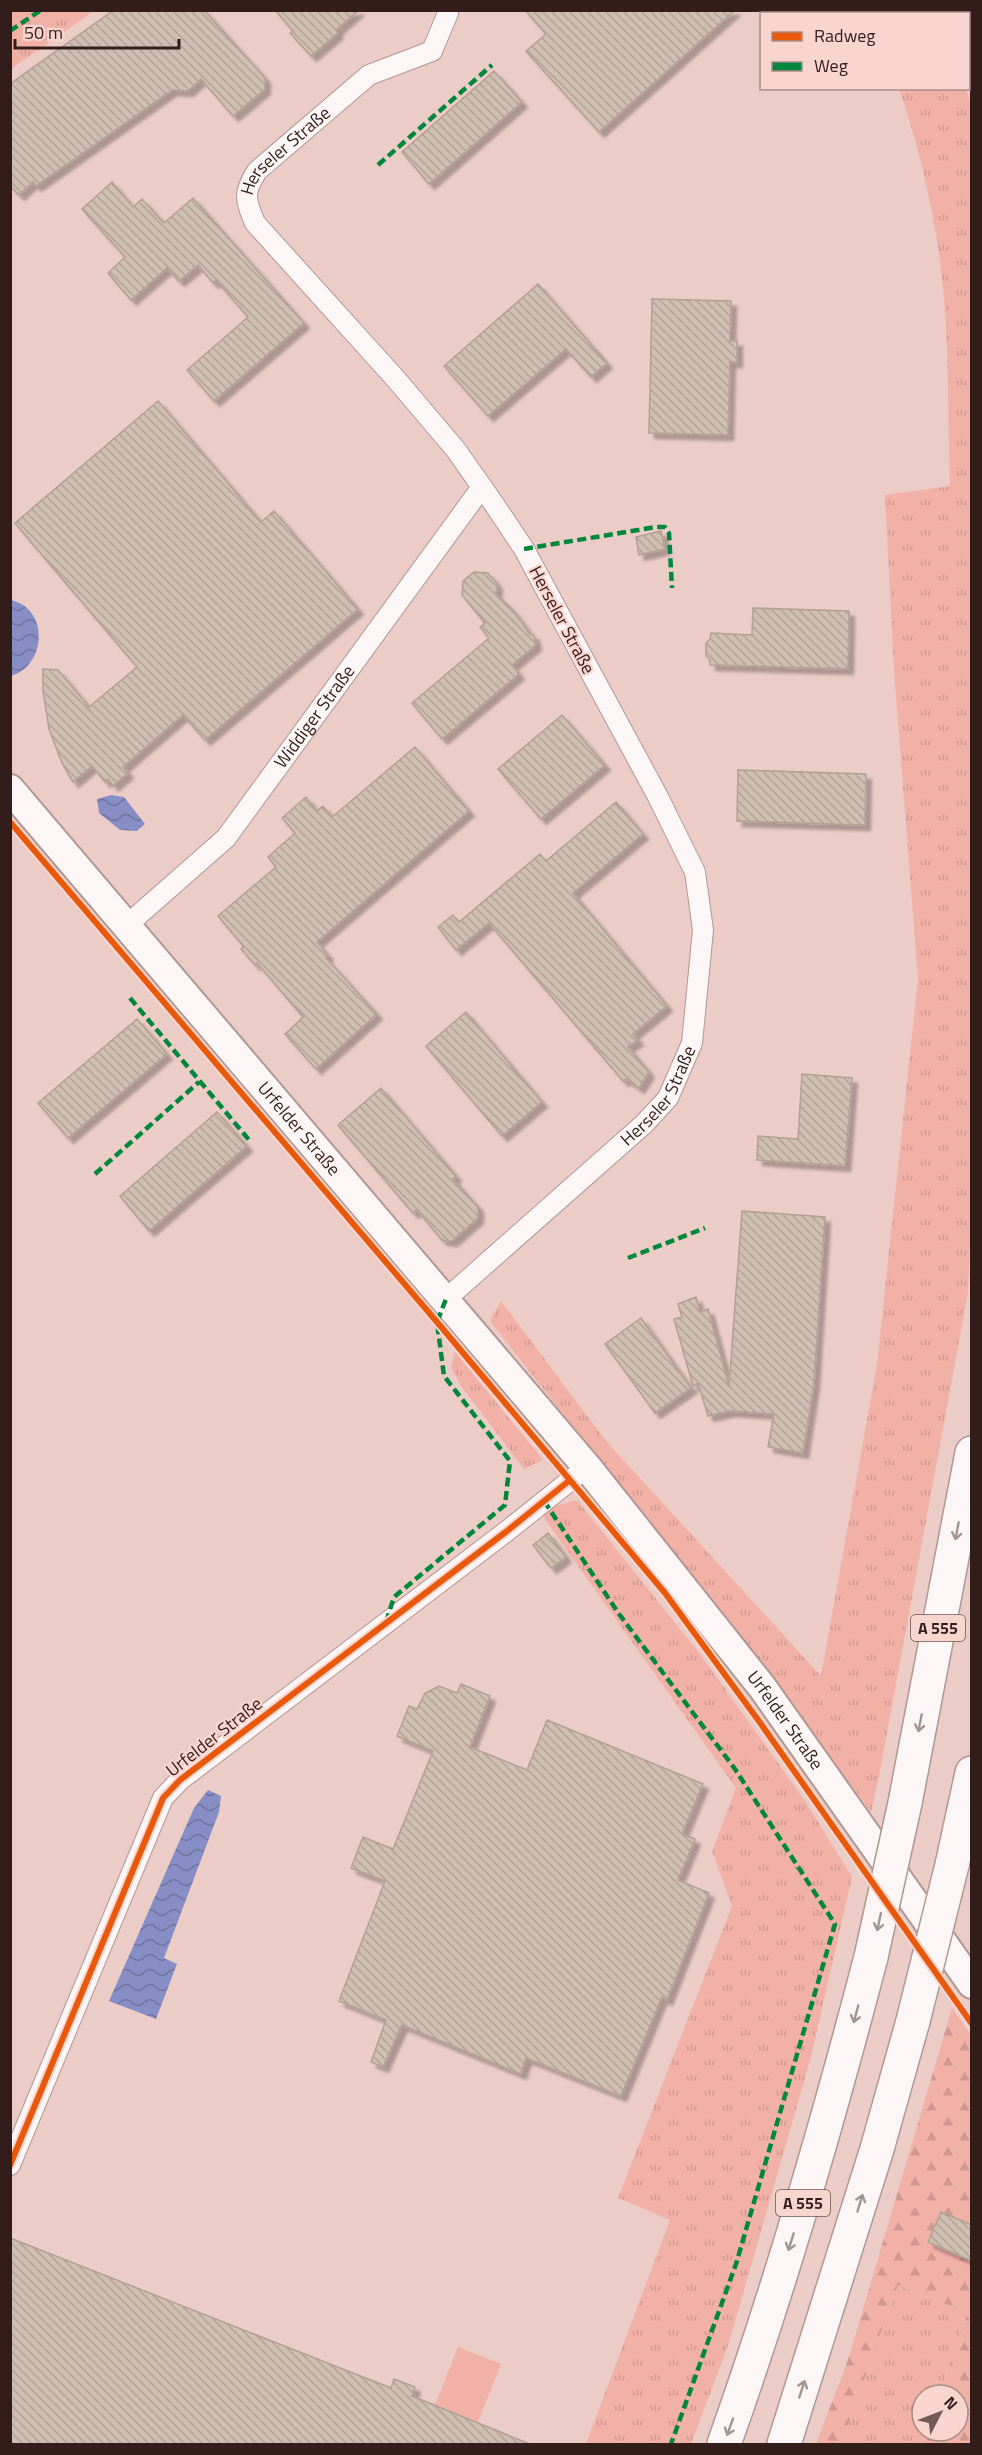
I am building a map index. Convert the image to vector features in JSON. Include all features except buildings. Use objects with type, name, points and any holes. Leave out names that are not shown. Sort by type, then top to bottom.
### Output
[{"type":"highway","name":"A 555","points":[[724,2445],[780,2281],[832,2108],[871,1957],[905,1803],[972,1453]]},
{"type":"highway","name":"A 555","points":[[784,2445],[873,2160],[913,2021],[972,1773]]},
{"type":"main road","name":"Urfelder Straße","points":[[10,789],[587,1467],[762,1687],[972,1984]]},
{"type":"street","name":"Herseler Straße","points":[[446,1299],[644,1124],[668,1098],[692,1043],[703,930],[695,872],[657,795],[524,549],[456,450],[395,378],[255,223],[248,207],[246,188],[257,171],[369,75],[432,51],[448,13]]},
{"type":"street","name":"Widdiger Straße","points":[[127,925],[226,838],[482,487]]},
{"type":"street","name":"Urfelder Straße","points":[[10,2165],[163,1798],[180,1780],[507,1532],[587,1467]]},
{"type":"green space","points":[[11,10],[94,10],[94,11],[11,69]]},
{"type":"green space","points":[[899,90],[966,90],[972,106],[972,1202],[968,1293],[871,1812],[801,1718],[490,1321],[501,1301],[606,1441],[821,1676],[877,1364],[918,979],[894,671],[885,495],[950,486],[944,298],[938,245],[915,140]]},
{"type":"green space","points":[[455,1352],[543,1460],[524,1469],[461,1386],[451,1367]]},
{"type":"green space","points":[[577,1500],[700,1654],[805,1801],[852,1877],[811,2057],[728,2346],[691,2444],[586,2444],[670,2220],[618,2198],[732,1906],[712,1851],[736,1788],[544,1518],[543,1514],[555,1506]]},
{"type":"green space","points":[[952,2008],[972,2037],[971,2444],[921,2444],[970,2443],[970,2383],[943,2383],[968,2313],[898,2285],[841,2444],[816,2444],[848,2360]]},
{"type":"green space","points":[[898,2285],[968,2313],[943,2383],[910,2383],[910,2443],[921,2444],[841,2444]]},
{"type":"green space","points":[[458,2347],[501,2364],[478,2422],[435,2405]]},
{"type":"water","points":[[11,600],[24,605],[32,614],[39,638],[37,650],[31,661],[23,670],[11,676]]},
{"type":"water","points":[[111,795],[124,797],[145,824],[137,831],[120,830],[99,813],[97,799]]},
{"type":"water","points":[[208,1790],[221,1796],[219,1812],[164,1958],[177,1964],[156,2019],[109,2001],[194,1808]]},
{"type":"marked path","points":[[10,31],[41,10]]},
{"type":"marked path","points":[[378,165],[492,65]]},
{"type":"marked path","points":[[524,549],[665,527],[669,533],[672,588]]},
{"type":"marked path","points":[[130,998],[250,1141]]},
{"type":"marked path","points":[[95,1174],[199,1082]]},
{"type":"marked path","points":[[628,1258],[705,1228]]},
{"type":"marked path","points":[[386,1622],[394,1597],[505,1505],[510,1461],[444,1376],[437,1322],[446,1299]]},
{"type":"marked path","points":[[544,1501],[619,1614],[735,1769],[835,1924],[736,2264],[671,2444]]},
{"type":"cycle path","points":[[10,822],[665,1593],[761,1724],[972,2024]]},
{"type":"cycle path","points":[[10,2165],[163,1798],[180,1780],[507,1531],[570,1480]]}]
